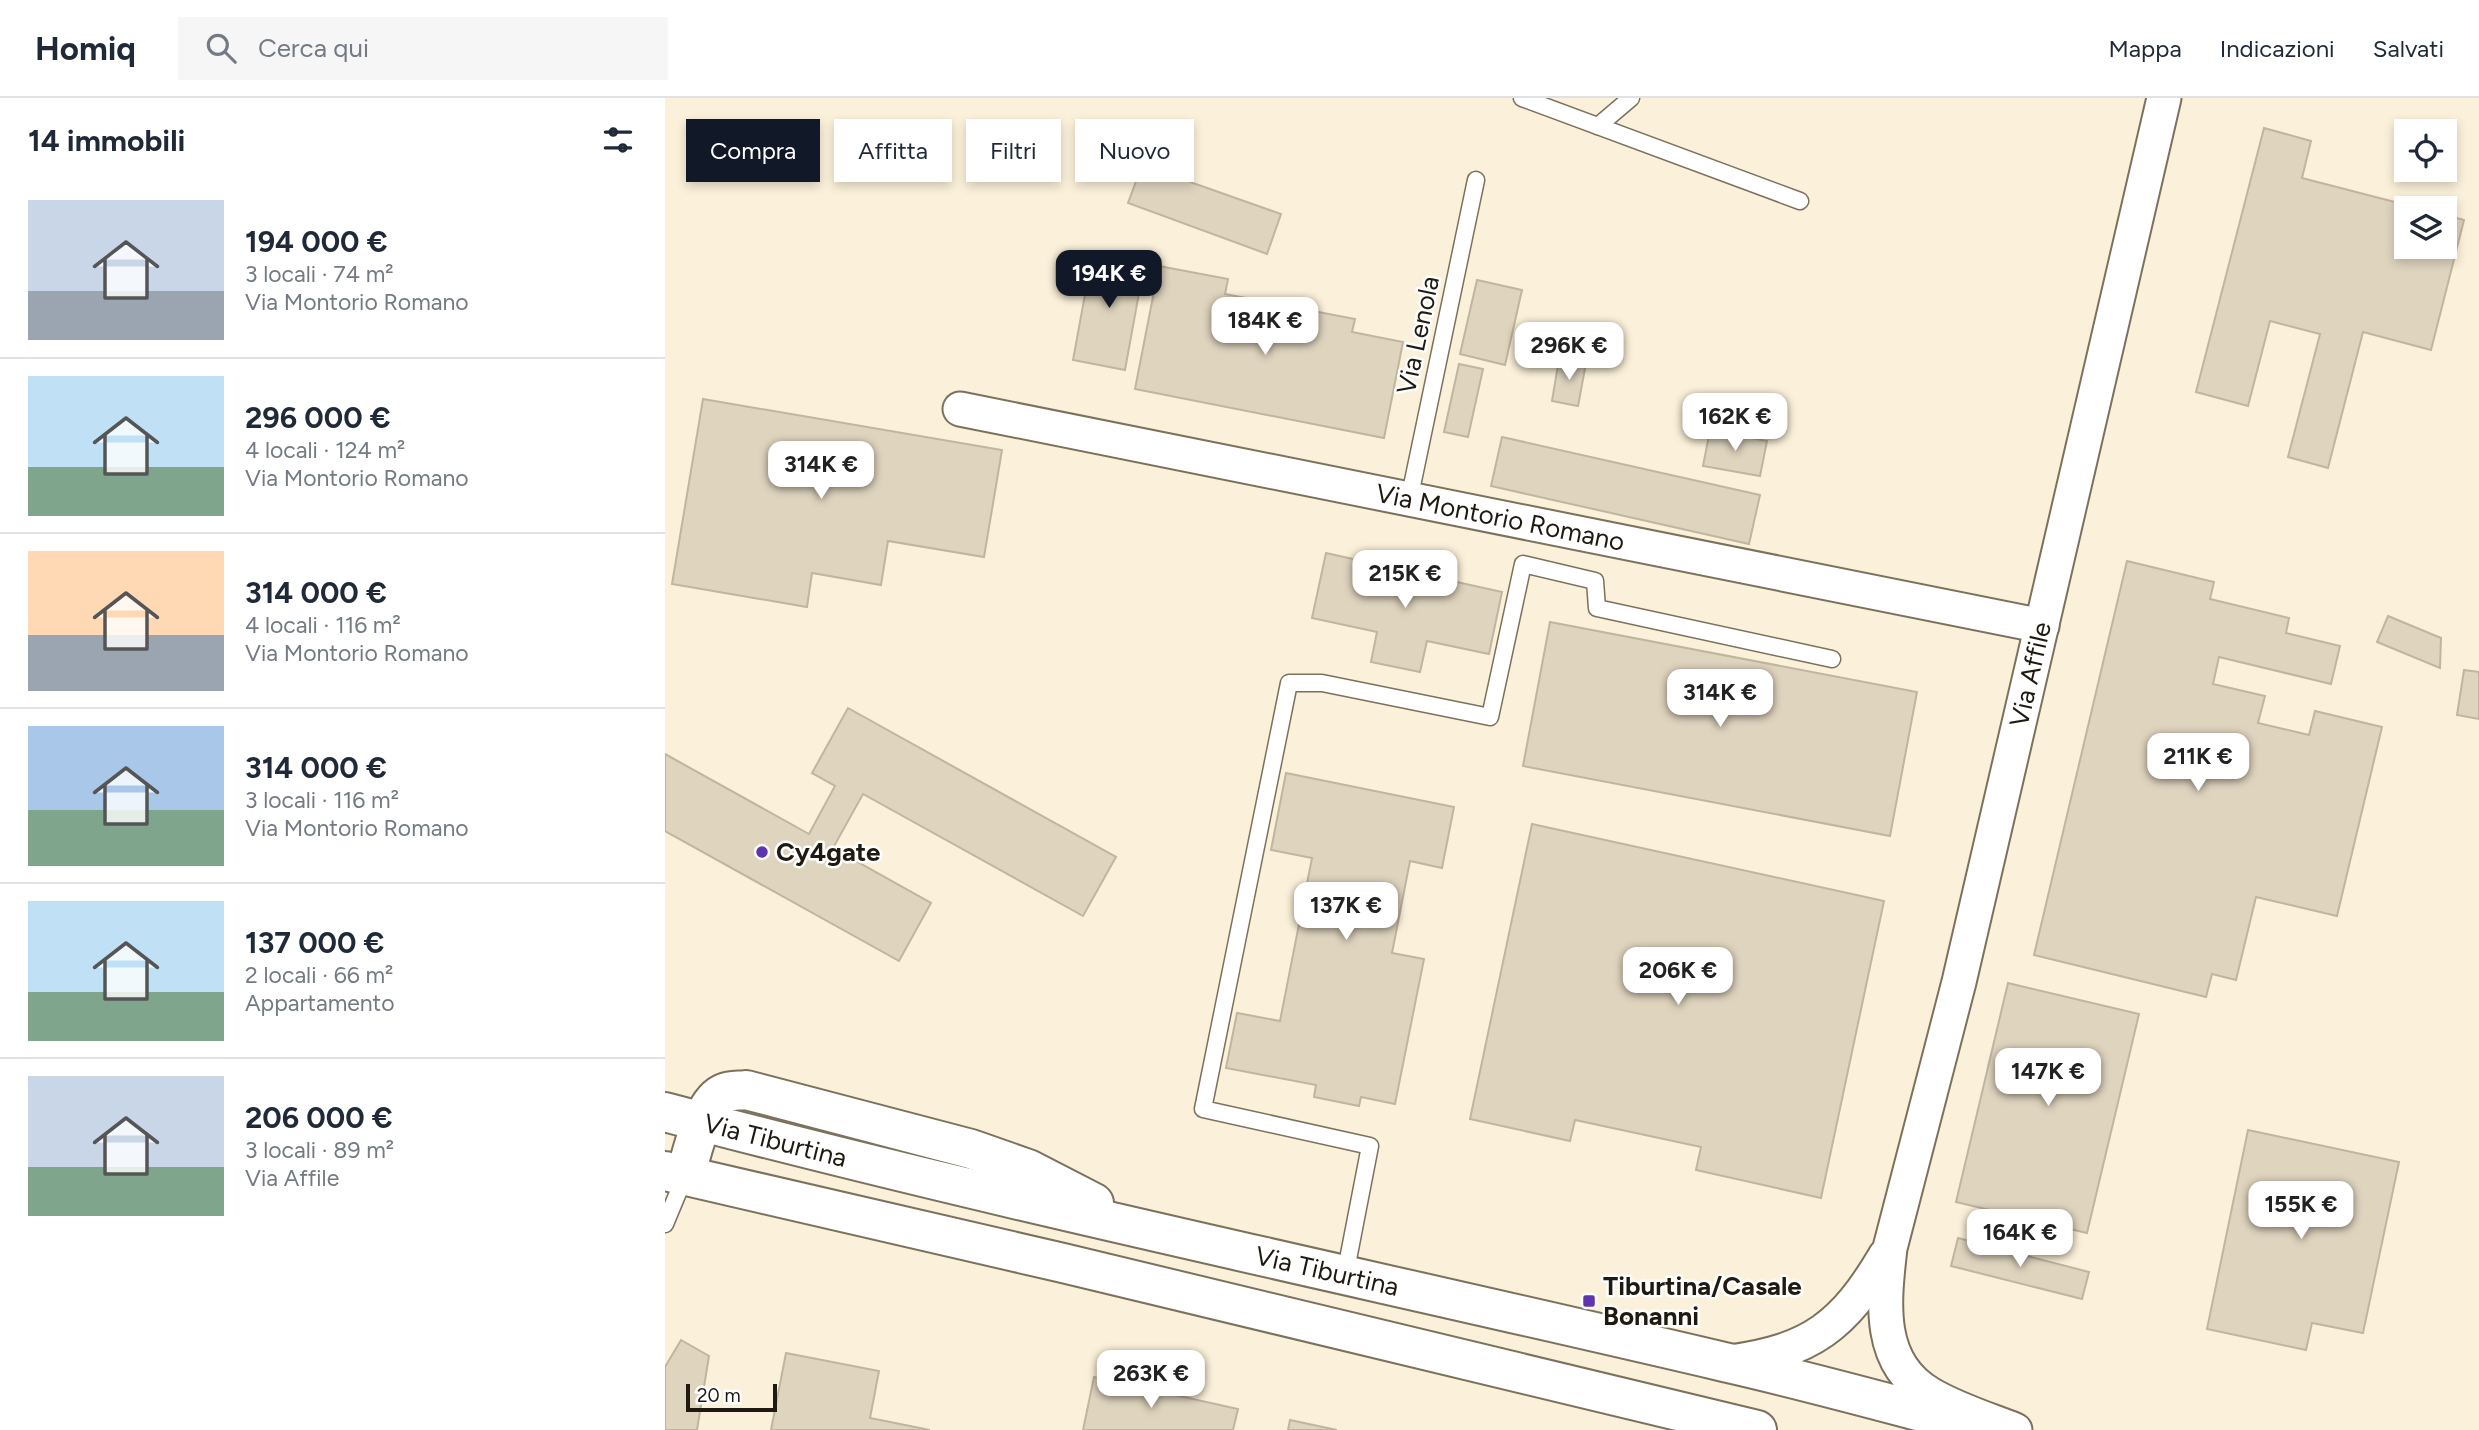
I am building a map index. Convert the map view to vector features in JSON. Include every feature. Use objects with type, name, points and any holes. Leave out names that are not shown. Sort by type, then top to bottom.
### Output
[{"type":"main road","name":"Via Tiburtina","points":[[665,1112],[702,1121],[713,1100],[722,1093],[756,1092],[1007,1161],[1070,1189],[1135,1227],[1728,1363],[1990,1430]]},
{"type":"main road","points":[[675,1174],[702,1121]]},
{"type":"main road","name":"Via Tiburtina","points":[[675,1174],[1063,1262],[1743,1428]]},
{"type":"street","name":"Via Affile","points":[[2015,1430],[1919,1388],[1903,1371],[1891,1351],[1886,1327],[1885,1292],[1890,1248],[1959,982],[2164,98]]},
{"type":"street","name":"Via Montorio Romano","points":[[960,409],[2042,626]]},
{"type":"street","name":"Via Affile","points":[[1728,1363],[1787,1350],[1822,1333],[1859,1299],[1890,1248]]},
{"type":"lane","points":[[1522,98],[1800,201]]},
{"type":"lane","points":[[1598,126],[1631,98]]},
{"type":"lane","name":"Via Lenola","points":[[1409,500],[1476,180]]},
{"type":"lane","points":[[1345,1275],[1370,1146],[1203,1110],[1289,683],[1322,683],[1490,717],[1523,564],[1595,581],[1597,608],[1832,659]]},
{"type":"lane","points":[[665,1224],[675,1174]]},
{"type":"building","points":[[2264,128],[2311,141],[2302,178],[2394,202],[2394,259],[2454,259],[2431,350],[2363,332],[2328,468],[2288,457],[2320,334],[2270,321],[2248,406],[2196,392]]},
{"type":"building","points":[[1136,182],[1190,182],[1281,214],[1267,254],[1128,203]]},
{"type":"building","points":[[2457,218],[2464,220],[2457,248]]},
{"type":"building","points":[[1093,251],[1145,260],[1125,370],[1073,360]]},
{"type":"building","points":[[1159,266],[1228,279],[1225,294],[1355,319],[1352,332],[1403,342],[1384,438],[1135,389]]},
{"type":"building","points":[[1477,280],[1522,290],[1505,365],[1460,354]]},
{"type":"building","points":[[1559,359],[1586,363],[1578,406],[1552,401]]},
{"type":"building","points":[[1459,364],[1483,369],[1468,437],[1444,432]]},
{"type":"building","points":[[703,399],[1002,450],[984,557],[888,541],[881,585],[812,573],[807,607],[672,584]]},
{"type":"building","points":[[1710,430],[1767,441],[1760,476],[1703,466]]},
{"type":"building","points":[[1502,437],[1760,495],[1749,544],[1491,486]]},
{"type":"building","points":[[1326,553],[1502,592],[1489,654],[1427,641],[1420,672],[1371,662],[1377,632],[1312,618]]},
{"type":"building","points":[[2127,561],[2214,582],[2210,599],[2289,618],[2286,633],[2340,646],[2331,684],[2219,657],[2213,684],[2265,696],[2258,723],[2309,735],[2315,711],[2382,727],[2337,916],[2256,897],[2236,980],[2212,974],[2206,997],[2034,955]]},
{"type":"building","points":[[2388,616],[2441,638],[2440,668],[2377,642]]},
{"type":"building","points":[[1550,622],[1917,692],[1890,836],[1523,766]]},
{"type":"building","points":[[2464,670],[2479,672],[2479,719],[2457,715]]},
{"type":"building","points":[[848,708],[1116,857],[1083,916],[863,794],[833,848],[931,903],[899,961],[665,831],[665,754],[809,834],[835,786],[812,773]]},
{"type":"building","points":[[1286,773],[1454,807],[1442,868],[1410,861],[1392,953],[1424,959],[1395,1104],[1361,1097],[1359,1106],[1314,1097],[1316,1085],[1226,1068],[1237,1013],[1280,1021],[1312,858],[1271,850]]},
{"type":"building","points":[[1532,824],[1884,901],[1821,1198],[1696,1170],[1701,1147],[1575,1120],[1570,1141],[1470,1119]]},
{"type":"building","points":[[2008,983],[2139,1014],[2087,1233],[1956,1202]]},
{"type":"building","points":[[2248,1130],[2399,1162],[2363,1333],[2312,1323],[2306,1350],[2207,1329]]},
{"type":"building","points":[[1958,1238],[2089,1272],[2082,1299],[1951,1266]]},
{"type":"building","points":[[681,1340],[709,1356],[697,1430],[665,1430],[665,1367]]},
{"type":"building","points":[[786,1353],[879,1371],[870,1418],[930,1430],[771,1430]]},
{"type":"building","points":[[1094,1377],[1238,1409],[1233,1430],[1083,1430]]},
{"type":"building","points":[[1290,1420],[1337,1430],[1288,1430]]},
{"type":"place","name":"Cy4gate","points":[[762,852]]},
{"type":"place","name":"Tiburtina/Casale Bonanni","points":[[1589,1301]]}]
